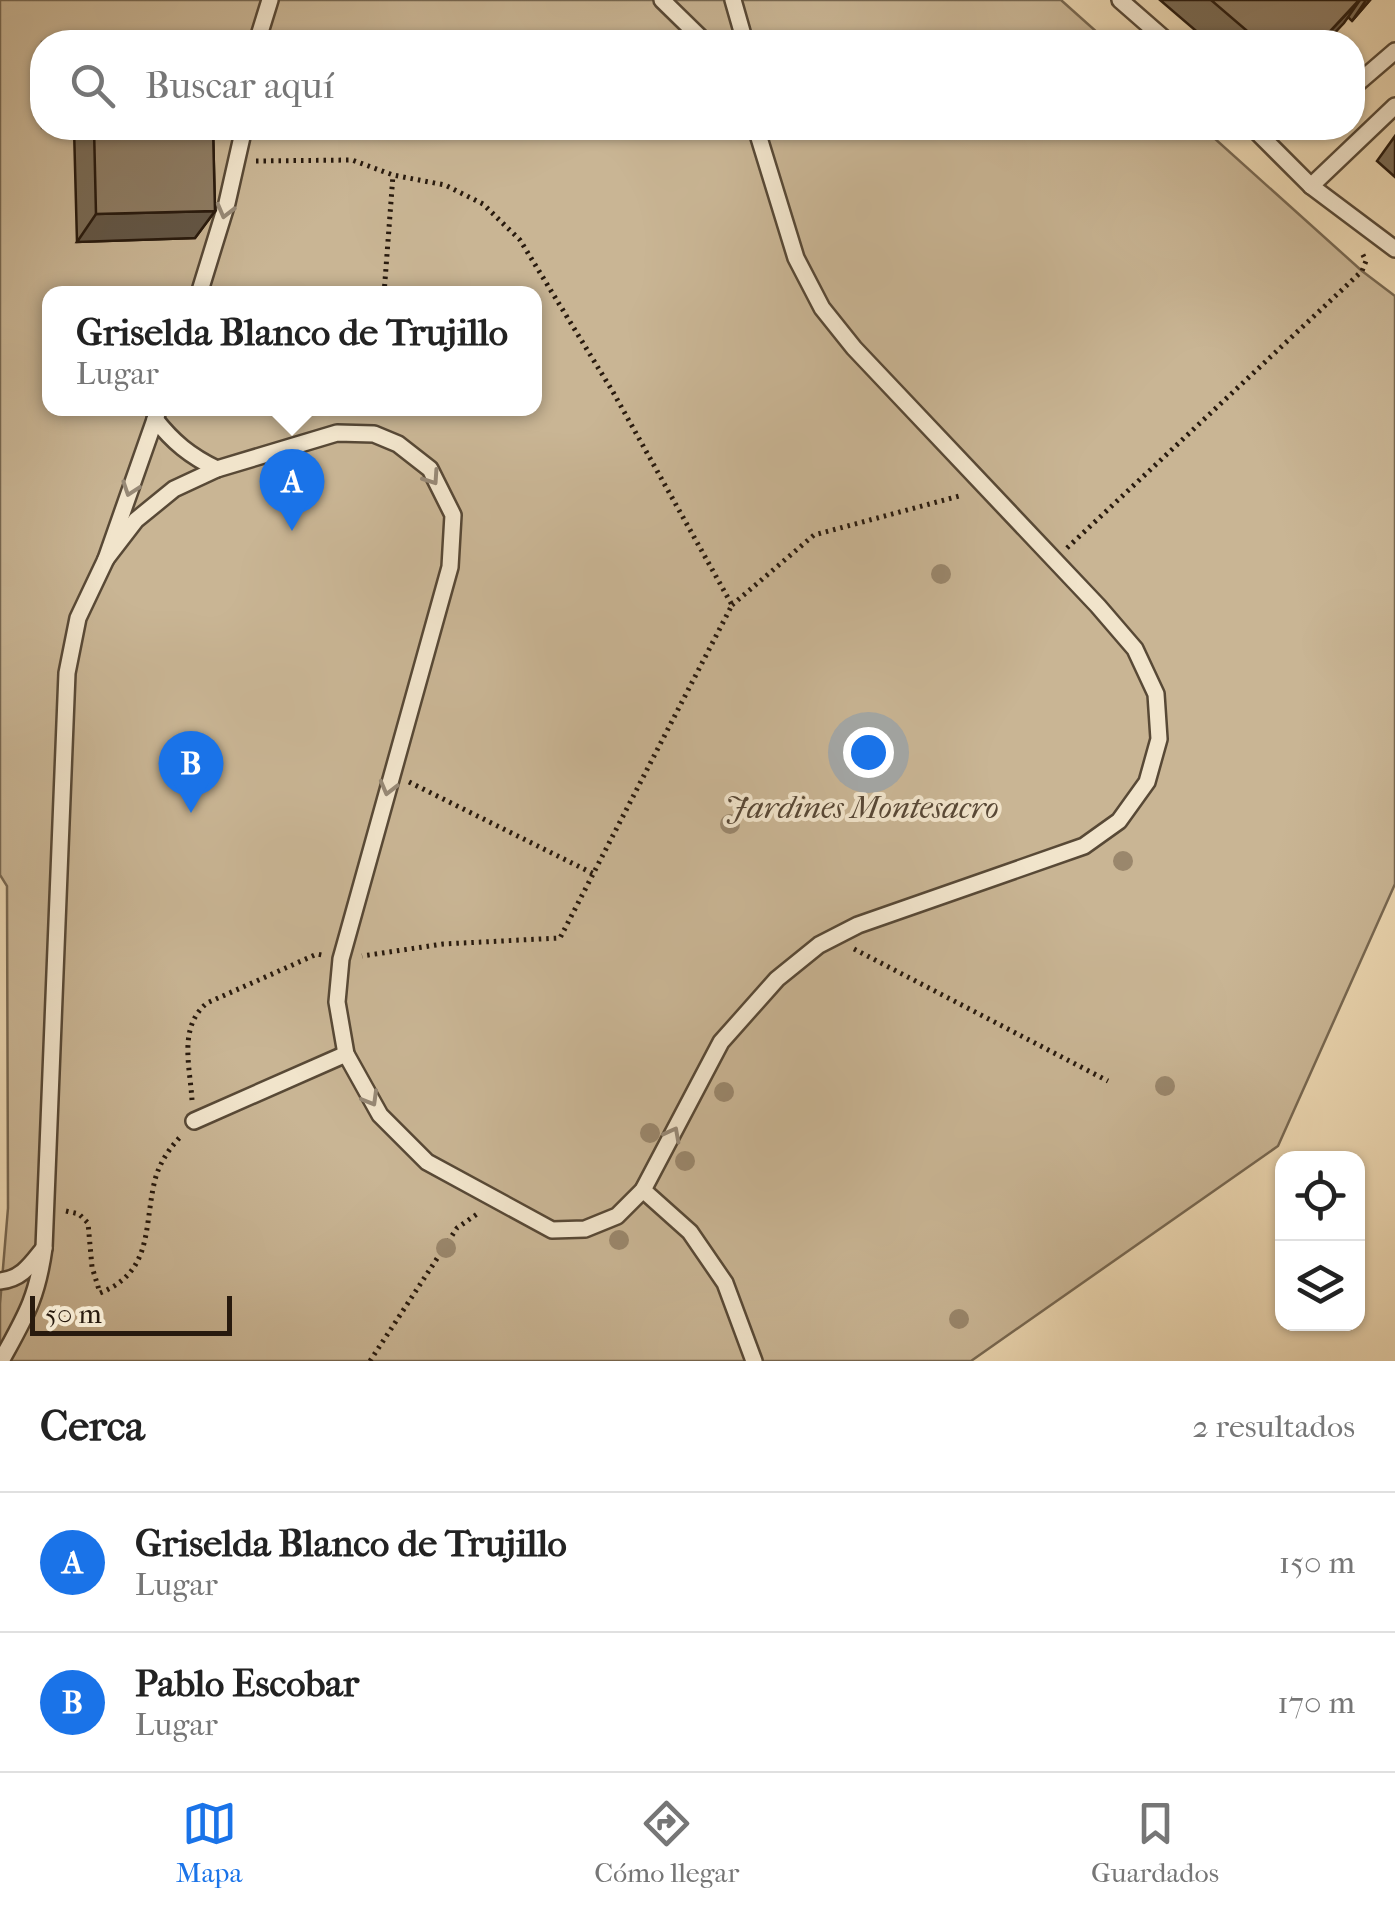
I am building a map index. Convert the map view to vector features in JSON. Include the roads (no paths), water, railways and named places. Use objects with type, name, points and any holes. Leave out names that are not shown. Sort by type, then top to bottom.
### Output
[{"type":"lane","points":[[261,30],[270,0]]},
{"type":"lane","points":[[662,0],[693,30]]},
{"type":"lane","points":[[732,0],[742,30]]},
{"type":"lane","points":[[1120,0],[1154,30]]},
{"type":"lane","points":[[1365,77],[1395,51]]},
{"type":"lane","points":[[1365,135],[1395,106]]},
{"type":"lane","points":[[201,286],[242,140]]},
{"type":"lane","points":[[106,559],[136,520],[174,489],[216,469],[338,433],[374,434],[398,444],[430,470],[453,515],[450,568],[341,959],[337,1002],[346,1054],[380,1115],[427,1162],[494,1202],[552,1230],[584,1229],[617,1216],[643,1190],[721,1042],[777,978],[819,945],[858,925],[1084,846],[1119,822],[1147,782],[1159,738],[1156,694],[1135,649],[854,348],[822,308],[796,258],[760,140]]},
{"type":"lane","points":[[1265,140],[1312,186],[1395,250]]},
{"type":"lane","points":[[1312,186],[1360,140]]},
{"type":"lane","points":[[1,1361],[28,1316],[39,1285],[48,1210],[67,673],[78,618],[106,559],[156,416]]},
{"type":"lane","points":[[158,416],[172,440],[192,458],[216,469]]},
{"type":"lane","points":[[194,1121],[346,1054]]},
{"type":"lane","points":[[643,1190],[690,1232],[724,1283],[754,1361]]},
{"type":"lane","points":[[0,1280],[13,1280],[44,1248]]},
{"type":"place","name":"Griselda Blanco de Trujillo","points":[[292,531]]},
{"type":"place","name":"Pablo Escobar","points":[[191,813]]},
{"type":"park label","name":"Jardines Montesacro","points":[[862,807]]}]
